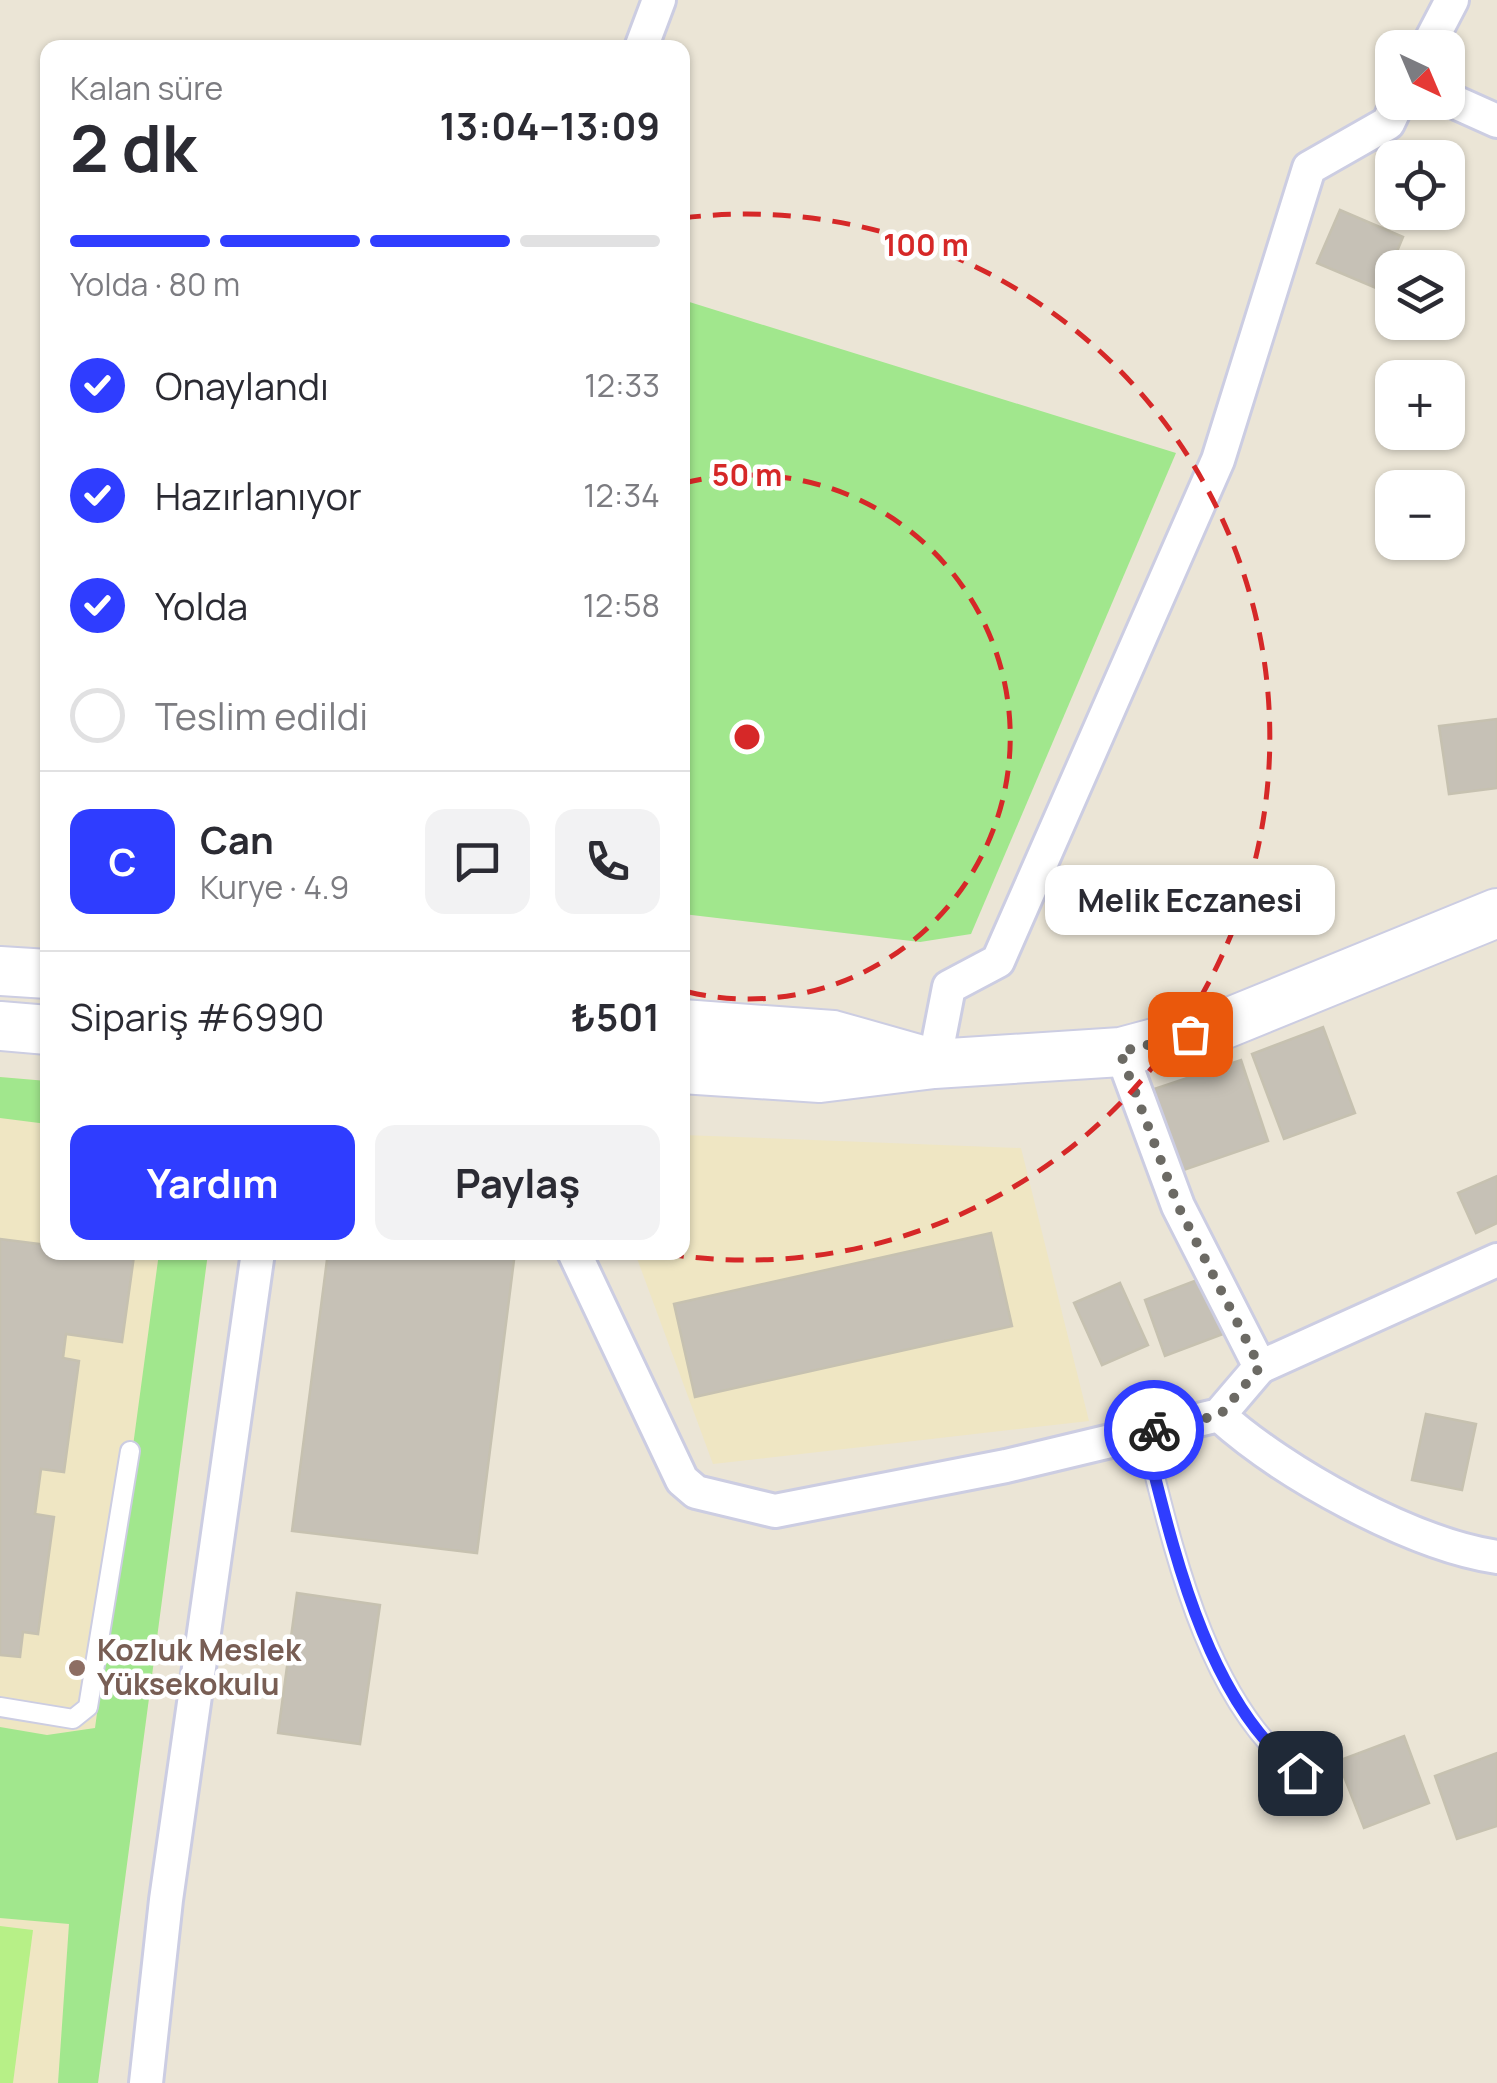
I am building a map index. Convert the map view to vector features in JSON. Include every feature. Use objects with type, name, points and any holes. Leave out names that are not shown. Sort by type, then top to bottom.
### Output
[{"type":"main road","points":[[690,1070],[820,1078],[934,1064],[1120,1052],[1225,1024],[1497,913]]},
{"type":"main road","points":[[0,970],[40,973]]},
{"type":"main road","points":[[690,1025],[833,1035],[934,1064]]},
{"type":"main road","points":[[0,1026],[40,1029]]},
{"type":"street","points":[[644,40],[659,0]]},
{"type":"street","points":[[1436,30],[1452,0]]},
{"type":"street","points":[[1465,107],[1497,122]]},
{"type":"street","points":[[934,1064],[949,988],[998,960],[1218,460],[1309,168],[1389,120]]},
{"type":"street","points":[[1120,1052],[1178,1206],[1260,1367]]},
{"type":"street","points":[[146,2083],[166,1900],[257,1260]]},
{"type":"street","points":[[578,1260],[682,1480],[696,1492],[774,1511],[1006,1466],[1220,1415],[1260,1367],[1497,1260]]},
{"type":"street","points":[[1220,1415],[1254,1446],[1327,1488],[1430,1540],[1497,1557]]},
{"type":"lane","points":[[1144,1433],[1175,1556],[1231,1695],[1269,1747],[1300,1773]]},
{"type":"lane","points":[[0,1707],[73,1719],[88,1706],[130,1450]]},
{"type":"shaded area","name":"Kozluk Meslek Yüksekokulu","points":[[0,1077],[40,1080],[40,1260],[207,1260],[98,2083],[0,2083]]},
{"type":"shaded area","points":[[690,1135],[1021,1148],[1089,1421],[713,1464],[638,1260],[690,1260]]},
{"type":"green space","points":[[690,302],[1176,453],[971,934],[920,942],[690,915]]},
{"type":"green space","points":[[0,1077],[40,1080],[40,1123],[0,1118]]},
{"type":"green space","points":[[158,1260],[207,1260],[98,2083],[58,2083],[69,1924],[0,1918],[0,1727],[47,1735],[95,1728]]},
{"type":"green space","points":[[0,1926],[33,1930],[13,2083],[0,2083]]},
{"type":"building","points":[[1340,210],[1375,225],[1375,230],[1403,237],[1398,250],[1375,250],[1375,287],[1317,263]]},
{"type":"building","points":[[1497,719],[1497,788],[1449,794],[1439,726]]},
{"type":"building","points":[[1323,1027],[1355,1113],[1284,1139],[1252,1054]]},
{"type":"building","points":[[1241,1060],[1268,1141],[1178,1172],[1151,1090]]},
{"type":"building","points":[[1497,1176],[1497,1223],[1476,1233],[1458,1193]]},
{"type":"building","points":[[991,1233],[1012,1326],[695,1397],[674,1304]]},
{"type":"building","points":[[0,1239],[40,1244],[40,1260],[133,1260],[122,1342],[66,1334],[63,1358],[79,1361],[64,1472],[41,1469],[35,1514],[54,1517],[38,1634],[23,1632],[20,1657],[0,1655]]},
{"type":"building","points":[[327,1260],[514,1260],[477,1553],[292,1531]]},
{"type":"building","points":[[1202,1278],[1223,1334],[1165,1356],[1145,1300]]},
{"type":"building","points":[[1120,1283],[1148,1345],[1102,1365],[1074,1303]]},
{"type":"building","points":[[1426,1414],[1476,1424],[1462,1490],[1412,1480]]},
{"type":"building","points":[[297,1593],[380,1605],[360,1744],[278,1733]]},
{"type":"building","points":[[1404,1736],[1429,1803],[1364,1828],[1338,1761]]},
{"type":"building","points":[[1497,1753],[1497,1826],[1457,1839],[1435,1776]]},
{"type":"way so far","points":[[1154,1430],[1220,1415],[1260,1367],[1178,1206],[1120,1052],[1190,1034]]},
{"type":"place","name":"Melik Eczanesi","points":[[1190,1034]]},
{"type":"place","name":"Kozluk Meslek Yüksekokulu","points":[[77,1668]]},
{"type":"route","points":[[1154,1430],[1144,1433],[1175,1556],[1231,1695],[1269,1747],[1300,1773]]}]
